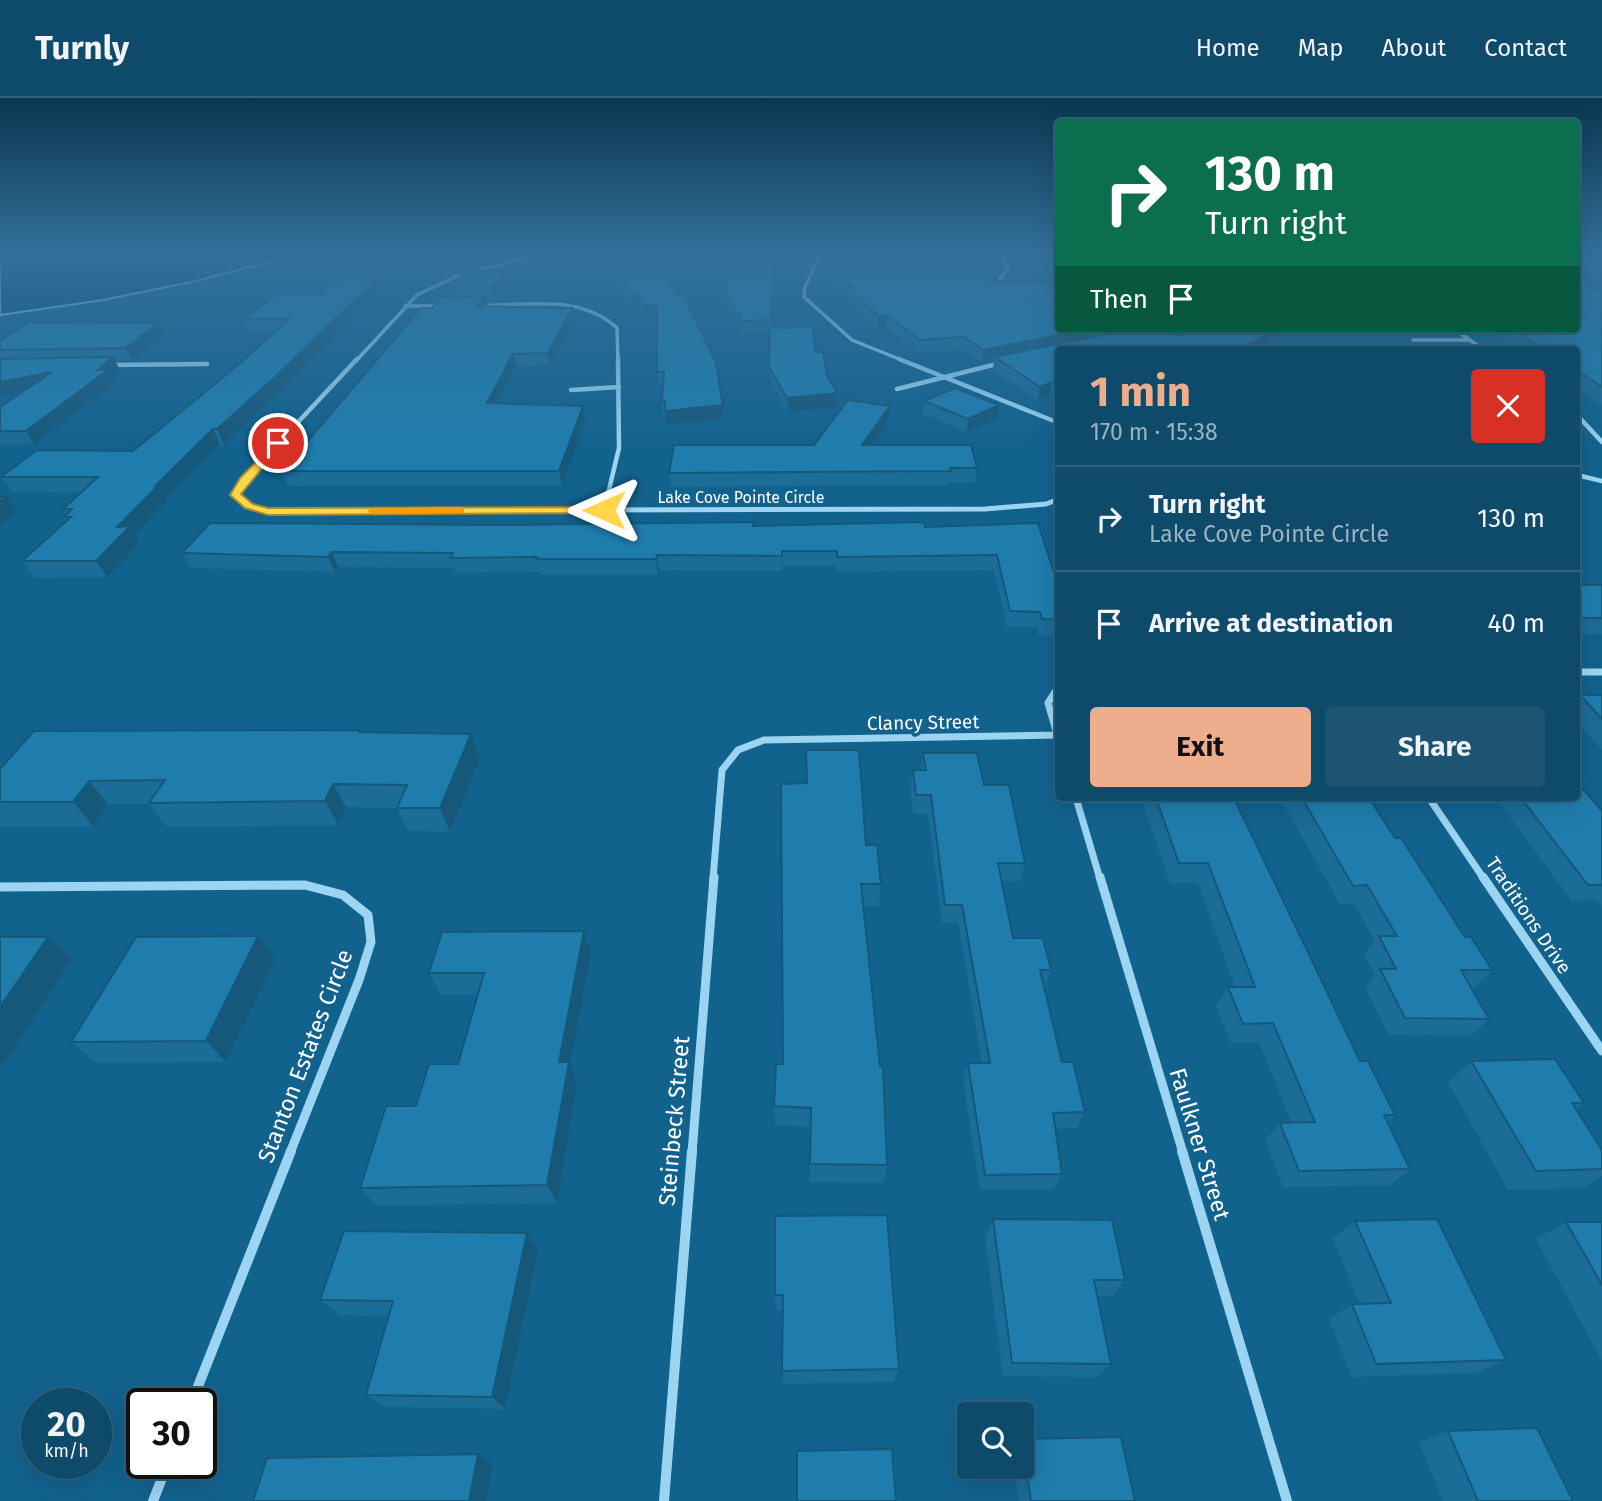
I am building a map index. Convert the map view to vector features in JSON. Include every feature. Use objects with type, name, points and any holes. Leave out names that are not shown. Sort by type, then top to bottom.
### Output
[{"type":"street","name":"Lake Cove Pointe Circle","points":[[391,320],[244,480],[235,495],[249,506],[268,511],[985,509],[1046,504],[1055,501]]},
{"type":"street","points":[[604,510],[619,448],[617,328],[612,320]]},
{"type":"street","points":[[830,320],[852,341],[1055,421]]},
{"type":"street","points":[[1459,333],[1478,346]]},
{"type":"street","points":[[1413,340],[1469,340]]},
{"type":"street","points":[[897,389],[942,375],[1007,362]]},
{"type":"street","points":[[101,365],[207,364]]},
{"type":"street","points":[[571,390],[619,387]]},
{"type":"street","points":[[1580,418],[1602,442]]},
{"type":"street","points":[[1580,476],[1602,481]]},
{"type":"street","points":[[1580,671],[1602,672]]},
{"type":"street","name":"Clancy Street","points":[[1055,692],[1048,703],[1055,728]]},
{"type":"street","name":"Clancy Street","points":[[738,750],[764,740],[1055,738]]},
{"type":"street","name":"Steinbeck Street","points":[[664,1501],[722,770],[738,750]]},
{"type":"street","name":"Faulkner Street","points":[[1077,801],[1287,1501]]},
{"type":"street","name":"Traditions Drive","points":[[1431,801],[1602,1051]]},
{"type":"street","name":"Stanton Estates Circle","points":[[0,887],[305,885],[343,895],[368,915],[371,942],[359,980],[197,1388]]},
{"type":"street","points":[[153,1501],[162,1479]]},
{"type":"building","points":[[287,320],[333,320],[275,377],[217,429],[213,429],[155,486],[158,486],[117,527],[130,526],[96,561],[22,561],[71,517],[64,517],[72,509],[63,509],[98,477],[1,477],[37,450],[133,451],[237,366]]},
{"type":"building","points":[[410,320],[566,320],[548,353],[513,354],[487,403],[583,406],[559,471],[282,471]]},
{"type":"building","points":[[657,320],[696,320],[716,362],[723,405],[665,411],[665,401],[662,401],[664,372],[657,372]]},
{"type":"building","points":[[894,320],[1055,320],[1055,333],[1068,333],[983,350],[964,337],[920,340]]},
{"type":"building","points":[[1580,320],[1602,320],[1602,387],[1580,372],[1580,346],[1539,346],[1518,333],[1580,333]]},
{"type":"building","points":[[30,322],[158,323],[126,348],[0,350],[0,341]]},
{"type":"building","points":[[813,327],[815,352],[823,352],[827,377],[838,393],[787,398],[769,367],[770,328]]},
{"type":"building","points":[[1112,333],[1171,333],[1177,336],[1184,333],[1270,333],[1244,346],[1055,346],[1055,383],[1040,387],[995,357]]},
{"type":"building","points":[[113,357],[98,370],[108,370],[26,431],[0,431],[0,407],[52,372],[0,382],[0,359]]},
{"type":"building","points":[[955,388],[999,405],[968,419],[924,401]]},
{"type":"building","points":[[848,400],[890,406],[862,445],[971,445],[977,468],[950,468],[951,471],[669,473],[674,445],[814,445]]},
{"type":"building","points":[[753,522],[753,526],[924,522],[925,527],[1038,523],[1055,576],[1055,620],[1042,619],[1040,612],[1010,611],[997,555],[837,557],[837,551],[782,551],[782,556],[657,555],[656,559],[536,559],[537,557],[451,558],[453,553],[332,552],[328,557],[182,553],[210,523],[501,525]]},
{"type":"building","points":[[1580,585],[1602,586],[1602,618],[1580,618]]},
{"type":"building","points":[[1580,695],[1602,695],[1602,719]]},
{"type":"building","points":[[360,730],[359,732],[471,734],[440,808],[397,808],[407,785],[333,784],[325,801],[149,803],[165,780],[89,781],[73,802],[0,802],[0,769],[34,731]]},
{"type":"building","points":[[806,750],[859,750],[866,845],[877,845],[881,884],[861,884],[880,1066],[883,1066],[887,1165],[810,1164],[811,1108],[774,1106],[776,1064],[783,1064],[781,784],[807,783]]},
{"type":"building","points":[[923,753],[977,753],[984,785],[1009,785],[1025,863],[998,863],[1013,938],[1043,938],[1051,970],[1040,970],[1062,1062],[1073,1062],[1085,1112],[1053,1113],[1062,1174],[985,1175],[968,1063],[990,1063],[962,905],[945,905],[931,795],[916,795],[913,770],[926,770]]},
{"type":"building","points":[[1580,785],[1602,811],[1602,885],[1588,885],[1523,801],[1580,801]]},
{"type":"building","points":[[1157,801],[1235,801],[1360,1061],[1368,1061],[1395,1115],[1384,1115],[1410,1169],[1299,1171],[1280,1123],[1315,1122],[1273,1023],[1243,1024],[1228,987],[1255,987],[1208,863],[1179,863]]},
{"type":"building","points":[[1304,801],[1371,801],[1395,838],[1401,838],[1465,937],[1471,937],[1492,970],[1461,970],[1489,1019],[1405,1018],[1380,969],[1396,969],[1379,936],[1397,936],[1367,885],[1353,886]]},
{"type":"building","points":[[584,931],[559,1062],[569,1062],[547,1185],[360,1188],[386,1106],[416,1106],[429,1064],[458,1064],[484,973],[429,973],[442,932]]},
{"type":"building","points":[[258,936],[206,1041],[71,1042],[136,937]]},
{"type":"building","points":[[0,937],[48,937],[0,1007]]},
{"type":"building","points":[[1555,1059],[1584,1103],[1572,1103],[1602,1150],[1602,1169],[1536,1171],[1471,1061]]},
{"type":"building","points":[[887,1215],[899,1369],[782,1371],[783,1295],[775,1295],[775,1216]]},
{"type":"building","points":[[993,1219],[1112,1220],[1125,1280],[1094,1280],[1111,1364],[1012,1363]]},
{"type":"building","points":[[1437,1219],[1506,1360],[1376,1364],[1352,1304],[1391,1303],[1355,1221]]},
{"type":"building","points":[[1566,1222],[1602,1222],[1602,1285]]},
{"type":"building","points":[[344,1231],[527,1233],[492,1397],[366,1395],[393,1301],[320,1300]]},
{"type":"building","points":[[1537,1428],[1573,1501],[1478,1501],[1448,1431]]},
{"type":"building","points":[[1121,1437],[1135,1501],[1031,1501],[1028,1479],[1034,1479],[1034,1439]]},
{"type":"building","points":[[892,1449],[896,1501],[797,1501],[797,1451]]},
{"type":"building","points":[[478,1454],[469,1501],[253,1501],[267,1458]]},
{"type":"slow traffic","points":[[372,511],[461,511]]},
{"type":"route","points":[[278,443],[244,480],[235,495],[249,506],[268,511],[604,510]]}]
